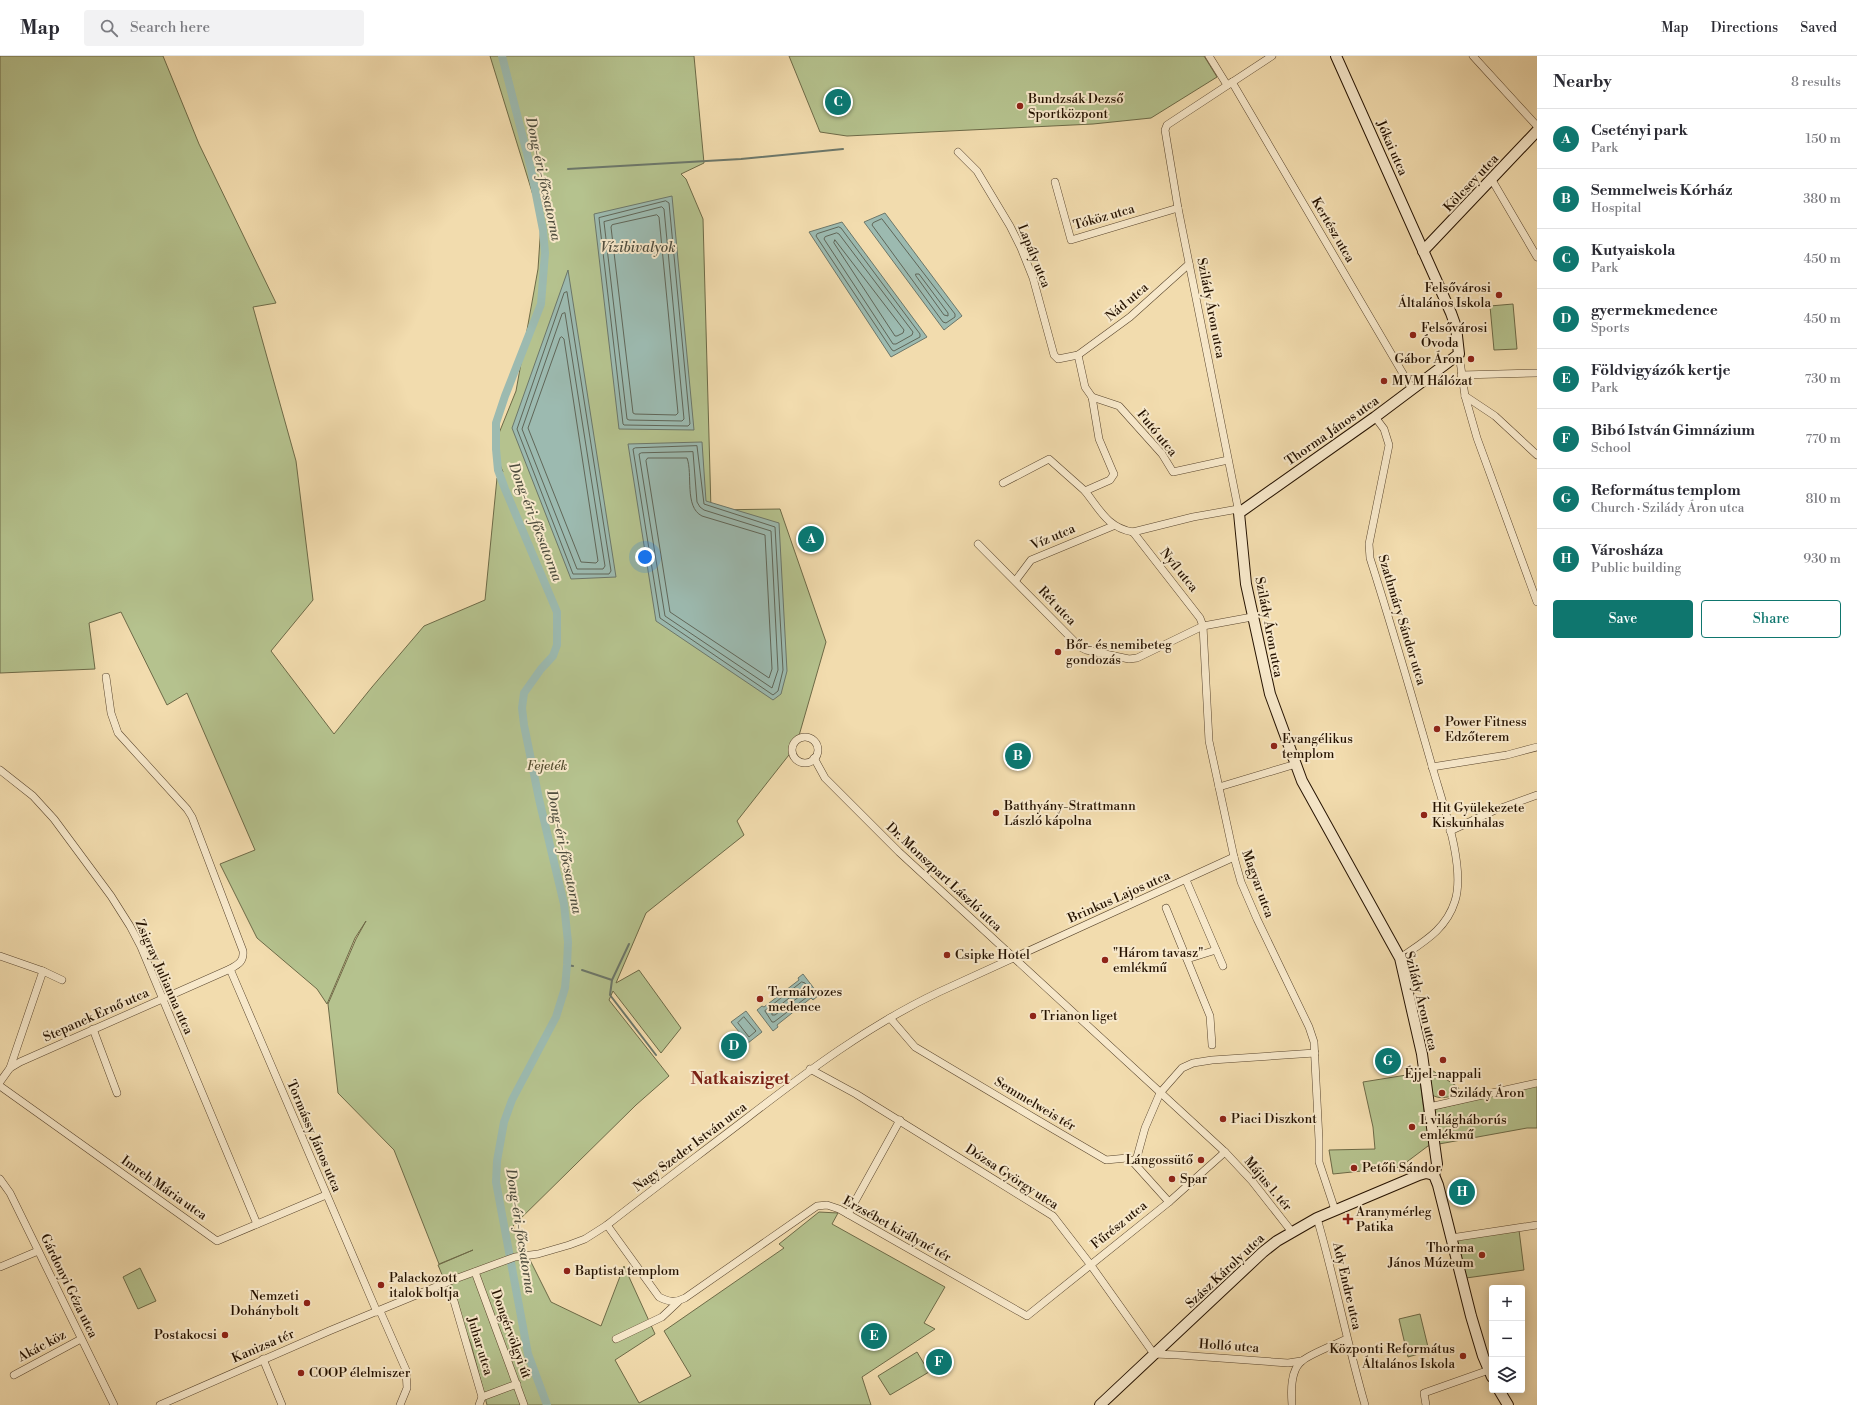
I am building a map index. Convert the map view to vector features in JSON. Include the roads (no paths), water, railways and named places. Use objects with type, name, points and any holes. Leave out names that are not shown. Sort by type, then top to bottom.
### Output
[{"type":"street","name":"Kertész utca","points":[[1209,56],[1230,84],[1412,389]]},
{"type":"street","points":[[1230,84],[1272,56]]},
{"type":"street","name":"Jókai utca","points":[[1336,56],[1454,319],[1459,354]]},
{"type":"street","points":[[1473,56],[1537,126]]},
{"type":"street","name":"Szilády Áron utca","points":[[1230,84],[1166,125],[1165,130],[1178,208],[1238,511],[1246,584],[1252,617],[1270,694],[1302,781],[1400,958],[1422,1054],[1437,1164],[1434,1175]]},
{"type":"street","name":"Kölcsey utca","points":[[1423,251],[1537,131]]},
{"type":"street","name":"Lapály utca","points":[[958,152],[977,171],[1010,226],[1021,248],[1033,278],[1054,355],[1058,359],[1062,360],[1078,355]]},
{"type":"street","points":[[1492,180],[1537,257]]},
{"type":"street","name":"Tóköz utca","points":[[1055,182],[1071,240],[1178,208]]},
{"type":"street","name":"Nád utca","points":[[1078,355],[1130,316],[1189,264]]},
{"type":"street","points":[[1459,354],[1465,396],[1477,438],[1537,602]]},
{"type":"street","name":"Thorma János utca","points":[[1238,511],[1375,417],[1459,354]]},
{"type":"street","points":[[1078,355],[1085,387],[1092,397],[1099,439],[1114,474],[1110,480],[1085,491]]},
{"type":"street","points":[[1461,375],[1537,373]]},
{"type":"street","points":[[1465,396],[1495,416],[1537,455]]},
{"type":"street","name":"Futó utca","points":[[1092,397],[1119,406],[1162,454],[1172,472],[1228,460]]},
{"type":"street","name":"Szathmáry Sándor utca","points":[[1375,417],[1384,429],[1389,445],[1369,544],[1370,558],[1404,667],[1450,831],[1458,882],[1452,911],[1442,927],[1400,958]]},
{"type":"street","points":[[1003,483],[1049,459],[1085,491],[1113,526],[1133,532],[1193,517],[1238,511]]},
{"type":"street","name":"Víz utca","points":[[1016,580],[1031,560],[1113,526]]},
{"type":"street","name":"Nyíl utca","points":[[1133,532],[1198,614],[1203,626]]},
{"type":"street","points":[[978,544],[1016,580]]},
{"type":"street","name":"Rét utca","points":[[1016,580],[1080,647],[1129,659],[1137,658],[1203,626]]},
{"type":"street","points":[[1203,626],[1252,617]]},
{"type":"street","name":"Magyar utca","points":[[1203,626],[1209,741],[1234,857],[1256,918],[1309,1027],[1314,1042],[1319,1162],[1335,1210]]},
{"type":"street","points":[[106,677],[111,713],[118,733],[187,809],[196,824],[243,951],[243,958],[240,963],[230,969]]},
{"type":"street","points":[[1432,767],[1507,754],[1537,747]]},
{"type":"street","name":"Dr. Monszpart László utca","points":[[814,758],[825,778],[852,805],[1014,958],[1225,1152]]},
{"type":"street","points":[[1219,787],[1296,764]]},
{"type":"street","name":"Zsigray Julianna utca","points":[[0,770],[33,796],[54,819],[111,896],[130,926],[141,947],[257,1224]]},
{"type":"street","points":[[1450,831],[1493,811],[1537,795]]},
{"type":"street","name":"Brinkus Lajos utca","points":[[1014,958],[1234,857]]},
{"type":"street","points":[[1186,880],[1223,966]]},
{"type":"street","points":[[1166,908],[1210,1016],[1212,1045]]},
{"type":"street","points":[[1187,960],[1216,950]]},
{"type":"street","points":[[0,956],[62,980]]},
{"type":"street","name":"Nagy Szeder István utca","points":[[475,1272],[515,1257],[538,1254],[585,1239],[607,1225],[810,1069],[915,1003],[1014,958]]},
{"type":"street","name":"Stepanek Ernő utca","points":[[0,1082],[10,1068],[93,1029],[230,969]]},
{"type":"street","name":"Tormássy János utca","points":[[230,969],[326,1195],[406,1370],[407,1388],[400,1405]]},
{"type":"street","points":[[10,1068],[43,972]]},
{"type":"street","name":"Semmelweis tér","points":[[890,1018],[915,1047],[1036,1120],[1106,1160],[1127,1158],[1133,1162]]},
{"type":"street","points":[[93,1029],[117,1093]]},
{"type":"street","points":[[1168,1202],[1133,1162],[1137,1157],[1145,1128],[1160,1093],[1182,1068],[1193,1063],[1212,1060],[1314,1053]]},
{"type":"street","name":"Dózsa György utca","points":[[810,1069],[900,1120],[1028,1199],[1052,1216],[1090,1264],[1154,1354]]},
{"type":"street","points":[[1429,1107],[1537,1083]]},
{"type":"street","name":"Imreh Mária utca","points":[[0,1086],[217,1241],[326,1195]]},
{"type":"street","points":[[848,1214],[900,1120]]},
{"type":"street","name":"Fűrész utca","points":[[1027,1316],[1168,1202],[1225,1152]]},
{"type":"street","name":"Május 1. tér","points":[[1225,1152],[1252,1181],[1292,1232]]},
{"type":"street","name":"Szász Károly utca","points":[[1105,1403],[1154,1354],[1263,1252],[1292,1232],[1317,1218],[1419,1175],[1426,1173],[1434,1175]]},
{"type":"street","points":[[1434,1175],[1438,1185],[1471,1316],[1489,1371]]},
{"type":"street","name":"Gárdonyi Géza utca","points":[[0,1179],[10,1192],[114,1405]]},
{"type":"street","name":"Erzsébet királyné tér","points":[[616,1339],[662,1317],[678,1302],[817,1206],[827,1205],[848,1214],[1027,1316]]},
{"type":"street","name":"Ady Endre utca","points":[[1317,1218],[1332,1270],[1347,1339],[1366,1405]]},
{"type":"street","points":[[607,1225],[659,1297],[668,1302],[678,1302]]},
{"type":"street","points":[[1451,1238],[1537,1225]]},
{"type":"street","points":[[0,1268],[38,1250]]},
{"type":"street","points":[[378,1311],[475,1272]]},
{"type":"street","name":"Dongérvölgyi út","points":[[475,1272],[524,1405]]},
{"type":"street","name":"Juhar utca","points":[[454,1301],[482,1397],[517,1384]]},
{"type":"street","name":"Kanizsa tér","points":[[160,1405],[378,1311]]},
{"type":"street","points":[[1292,1405],[1291,1394],[1294,1372],[1301,1361],[1347,1339]]},
{"type":"street","name":"Akác köz","points":[[14,1375],[81,1340]]},
{"type":"street","name":"Holló utca","points":[[1154,1354],[1288,1363],[1301,1361]]},
{"type":"street","points":[[263,1360],[282,1405]]},
{"type":"street","points":[[1426,1405],[1424,1394],[1489,1374]]},
{"type":"street","points":[[1501,1393],[1508,1405]]},
{"type":"street","points":[[479,1405],[482,1397]]},
{"type":"water","name":"Vízibivalyok","points":[[672,196],[694,430],[619,429],[594,214]]},
{"type":"water","points":[[885,213],[962,316],[944,330],[864,222]]},
{"type":"water","points":[[842,222],[927,337],[891,357],[809,232]]},
{"type":"water","points":[[568,270],[616,577],[571,579],[512,428]]},
{"type":"water","points":[[702,442],[706,501],[779,523],[787,671],[781,694],[773,700],[656,621],[628,444]]},
{"type":"water","points":[[803,974],[819,995],[813,1000],[811,998],[777,1025],[778,1027],[773,1031],[757,1010],[762,1006],[764,1007],[799,980],[798,978]]},
{"type":"water","points":[[746,1011],[762,1032],[748,1043],[731,1022]]},
{"type":"waterway","name":"Dong-éri-főcsatorna","points":[[502,56],[531,169],[543,230],[545,253],[541,304],[496,423],[496,449],[498,470],[505,489],[557,612],[557,645],[553,656],[541,669],[524,693],[522,708],[539,799],[564,904],[568,942],[565,988],[556,1017],[512,1100],[504,1122],[497,1161],[496,1182],[528,1354],[547,1405]]},
{"type":"waterway","points":[[568,169],[741,159],[843,149]]},
{"type":"waterway","points":[[612,980],[629,944]]},
{"type":"waterway","name":"Dong-éri-főcsatorna","points":[[567,965],[573,966]]},
{"type":"waterway","points":[[582,970],[612,980],[610,995],[656,1055]]},
{"type":"place","name":"Kutyaiskola","points":[[838,102]]},
{"type":"place","name":"Bundzsák Dezső Sportközpont","points":[[1020,106]]},
{"type":"place","name":"Felsővárosi Általános Iskola","points":[[1499,295]]},
{"type":"place","name":"Felsővárosi Óvoda","points":[[1413,335]]},
{"type":"place","name":"Gábor Áron","points":[[1471,359]]},
{"type":"place","name":"MVM Hálózat","points":[[1384,381]]},
{"type":"place","name":"Csetényi park","points":[[811,539]]},
{"type":"place","name":"Bőr- és nemibeteg gondozás","points":[[1058,652]]},
{"type":"place","name":"Power Fitness Edzőterem","points":[[1437,729]]},
{"type":"place","name":"Evangélikus templom","points":[[1274,746]]},
{"type":"place","name":"Semmelweis Kórház","points":[[1018,756]]},
{"type":"place","name":"Batthyány-Strattmann László kápolna","points":[[996,813]]},
{"type":"place","name":"Hit Gyülekezete Kiskunhalas","points":[[1424,815]]},
{"type":"place","name":"Csipke Hotel","points":[[947,955]]},
{"type":"place","name":"\"Három tavasz\" emlékmű","points":[[1105,960]]},
{"type":"place","name":"Termálvozes medence","points":[[760,999]]},
{"type":"place","name":"Trianon liget","points":[[1033,1016]]},
{"type":"place","name":"gyermekmedence","points":[[734,1046]]},
{"type":"place","name":"Éjjel-nappali","points":[[1443,1060]]},
{"type":"place","name":"Református templom","points":[[1388,1061]]},
{"type":"place","name":"Szilády Áron","points":[[1442,1093]]},
{"type":"place","name":"Piaci Diszkont","points":[[1223,1119]]},
{"type":"place","name":"I. világháborús emlékmű","points":[[1412,1127]]},
{"type":"place","name":"Lángossütő","points":[[1201,1160]]},
{"type":"place","name":"Petőfi Sándor","points":[[1354,1168]]},
{"type":"place","name":"Spar","points":[[1172,1179]]},
{"type":"place","name":"Városháza","points":[[1462,1192]]},
{"type":"place","name":"Aranymérleg Patika","points":[[1348,1219]]},
{"type":"place","name":"Thorma János Múzeum","points":[[1482,1255]]},
{"type":"place","name":"Baptista templom","points":[[567,1271]]},
{"type":"place","name":"Palackozott italok boltja","points":[[381,1285]]},
{"type":"place","name":"Nemzeti Dohánybolt","points":[[307,1303]]},
{"type":"place","name":"Postakocsi","points":[[225,1335]]},
{"type":"place","name":"Földvigyázók kertje","points":[[874,1336]]},
{"type":"place","name":"Központi Református Általános Iskola","points":[[1463,1356]]},
{"type":"place","name":"Bibó István Gimnázium","points":[[939,1362]]},
{"type":"place","name":"COOP élelmiszer","points":[[301,1373]]},
{"type":"district","name":"Natkaisziget","points":[[740,1079]]},
{"type":"park label","name":"Fejeték","points":[[547,766]]}]
